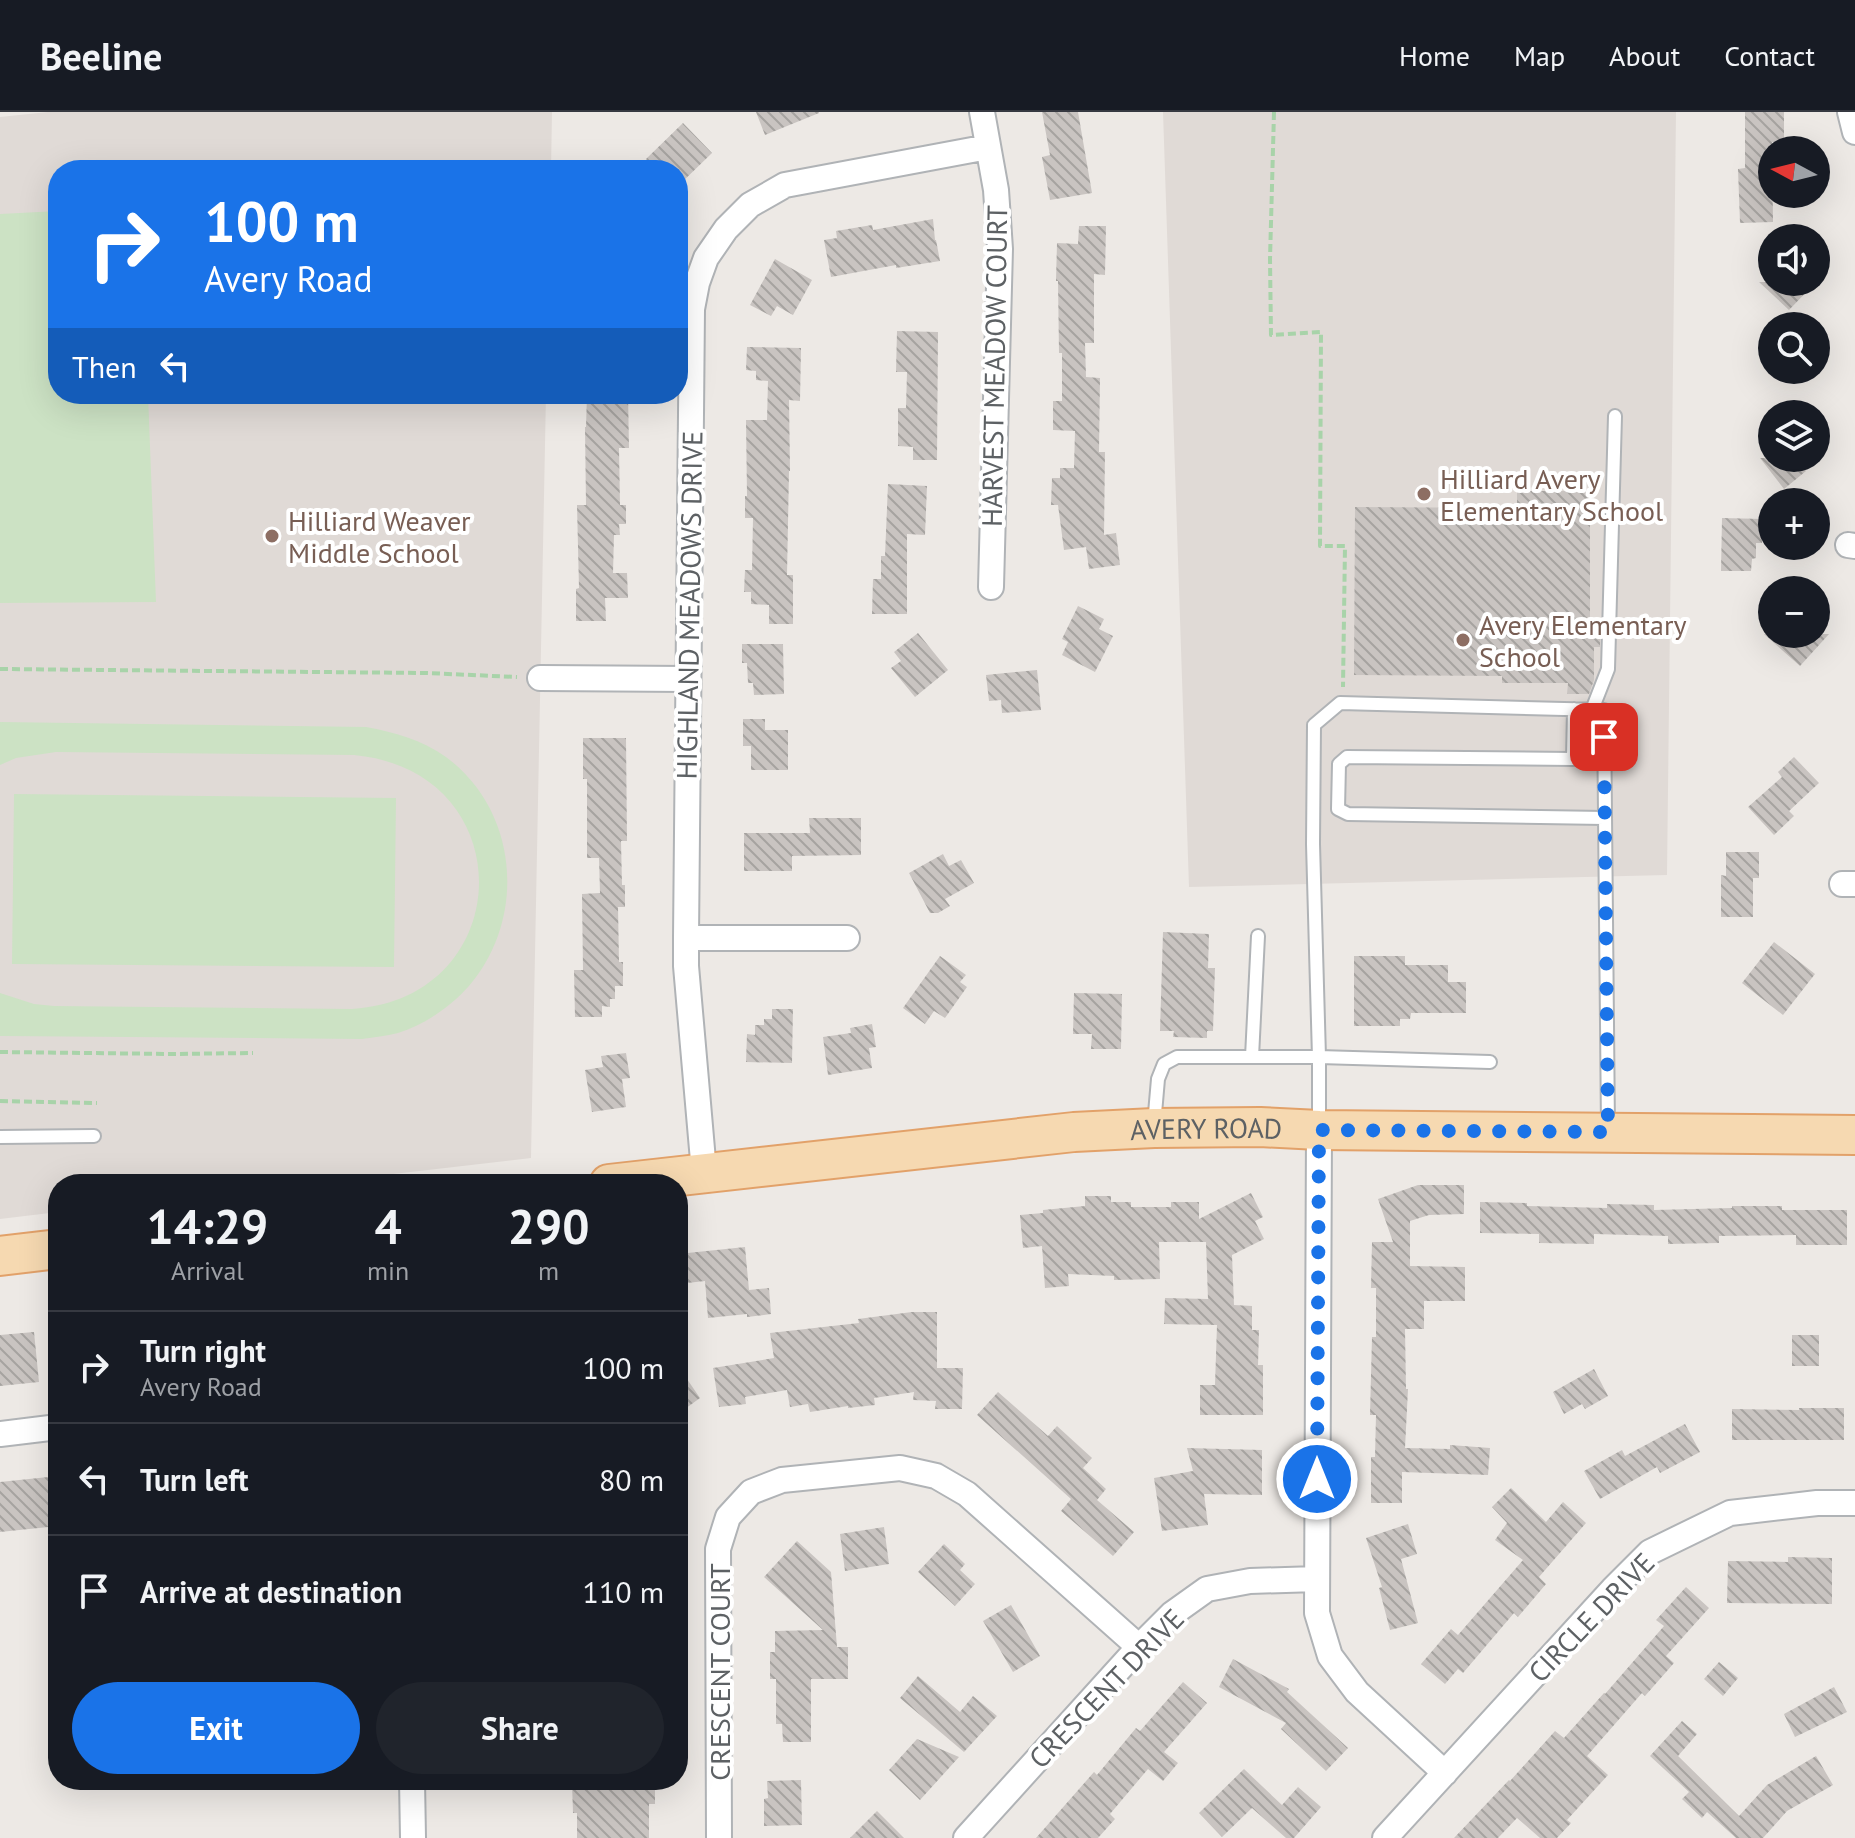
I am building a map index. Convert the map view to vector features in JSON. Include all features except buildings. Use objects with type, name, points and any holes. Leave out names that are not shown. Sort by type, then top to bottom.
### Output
[{"type":"main road","name":"AVERY ROAD","points":[[688,1174],[1013,1138],[1154,1128],[1855,1135]]},
{"type":"main road","points":[[0,1256],[48,1250]]},
{"type":"street","name":"HARVEST MEADOW COURT","points":[[982,112],[996,190],[1000,249],[991,587]]},
{"type":"street","points":[[1850,112],[1855,132]]},
{"type":"street","name":"HIGHLAND MEADOWS DRIVE","points":[[704,1172],[686,966],[692,309],[697,283],[706,258],[726,229],[750,205],[785,185],[988,147]]},
{"type":"street","points":[[540,678],[688,679]]},
{"type":"street","points":[[686,938],[847,938]]},
{"type":"street","points":[[1319,1130],[1317,1613],[1330,1656],[1357,1692],[1445,1773]]},
{"type":"street","points":[[0,1434],[48,1428]]},
{"type":"street","name":"CRESCENT COURT","points":[[719,1838],[718,1549],[728,1517],[751,1492],[782,1480],[900,1468],[936,1476],[967,1494],[1139,1647]]},
{"type":"street","name":"CIRCLE DRIVE","points":[[1385,1838],[1650,1552],[1730,1513],[1817,1503],[1855,1503]]},
{"type":"street","name":"CRESCENT DRIVE","points":[[966,1838],[1172,1614],[1207,1589],[1250,1581],[1317,1579]]},
{"type":"street","points":[[412,1790],[413,1838]]},
{"type":"lane","points":[[1592,710],[1608,669],[1615,416]]},
{"type":"lane","points":[[1319,1130],[1313,844],[1314,725],[1340,703],[1604,710],[1608,1132]]},
{"type":"lane","points":[[1574,709],[1573,759],[1347,757],[1339,764],[1338,809],[1348,814],[1604,818]]},
{"type":"lane","points":[[1252,1057],[1258,936]]},
{"type":"lane","points":[[1154,1128],[1158,1079],[1164,1064],[1177,1057],[1490,1062]]},
{"type":"lane","points":[[0,1137],[94,1136]]},
{"type":"path","points":[[1274,112],[1271,335],[1321,332],[1320,546],[1345,546],[1343,687]]},
{"type":"path","points":[[0,669],[426,673],[540,678]]},
{"type":"path","points":[[0,1052],[253,1053]]},
{"type":"path","points":[[0,1101],[97,1103]]},
{"type":"shaded area","name":"Hilliard Weaver Middle School","points":[[48,112],[552,112],[551,160],[48,160],[48,404],[546,404],[531,1158],[393,1174],[48,1174],[48,1213],[0,1219],[0,117]]},
{"type":"shaded area","name":"Hilliard Avery Elementary School","points":[[1163,112],[1676,112],[1667,875],[1189,887]]},
{"type":"green space","points":[[48,212],[48,404],[148,404],[156,602],[0,603],[0,214]]},
{"type":"green space","points":[[0,722],[366,727],[418,741],[446,757],[470,780],[489,806],[501,835],[507,866],[506,898],[500,929],[488,959],[469,986],[446,1008],[418,1025],[384,1036],[362,1039],[0,1036],[0,993],[34,1004],[54,1006],[352,1009],[407,996],[446,967],[470,928],[479,884],[472,840],[449,800],[410,770],[354,755],[56,752],[16,758],[0,765]]},
{"type":"green space","points":[[14,794],[396,798],[394,967],[12,964]]},
{"type":"place","name":"Hilliard Avery Elementary School","points":[[1424,494]]},
{"type":"place","name":"Hilliard Weaver Middle School","points":[[272,536]]},
{"type":"place","name":"Avery Elementary School","points":[[1463,640]]},
{"type":"route","points":[[1317,1479],[1319,1130],[1608,1132],[1604,737]]}]
